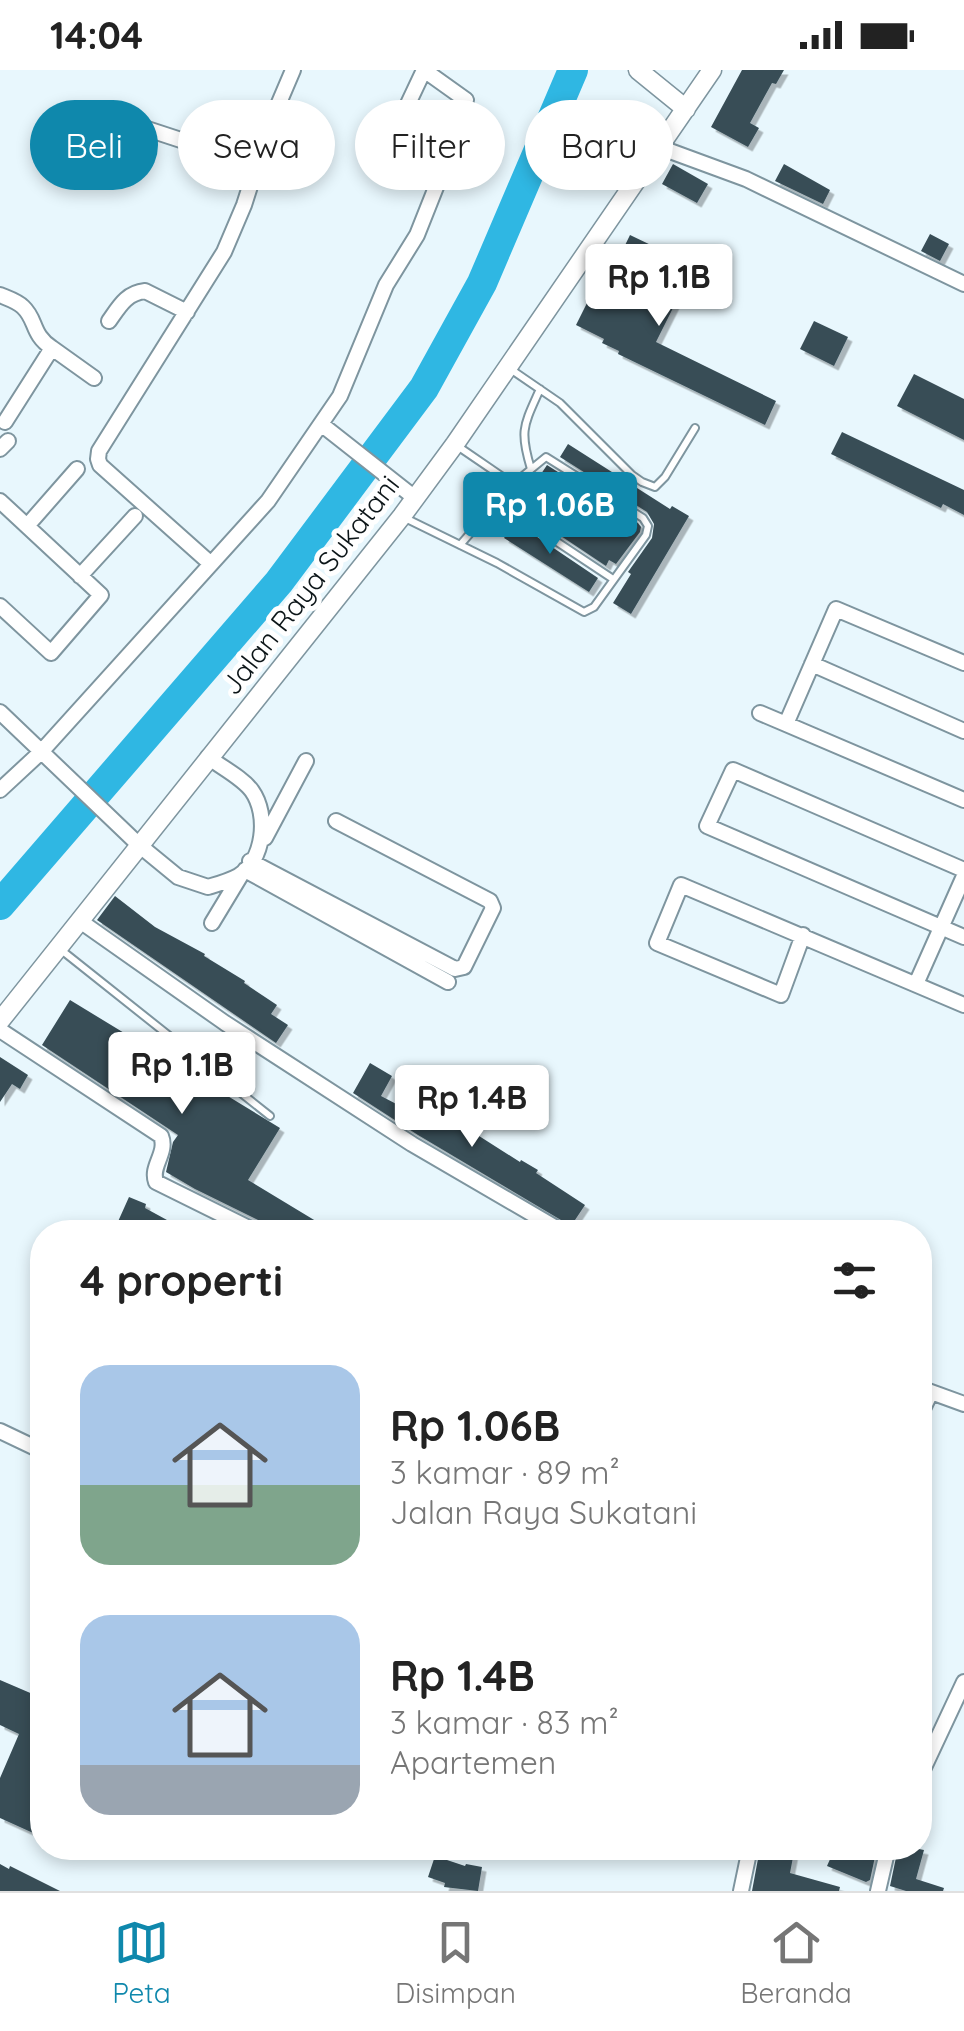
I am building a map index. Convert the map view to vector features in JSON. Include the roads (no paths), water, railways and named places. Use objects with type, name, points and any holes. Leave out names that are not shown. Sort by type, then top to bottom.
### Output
[{"type":"main road","points":[[638,70],[686,109]]},
{"type":"main road","name":"Jalan Raya Sukatani","points":[[673,128],[712,70]]},
{"type":"main road","name":"Jalan Raya Sukatani","points":[[0,1021],[402,516],[630,190]]},
{"type":"street","points":[[280,100],[293,70]]},
{"type":"street","points":[[410,100],[424,70],[466,100]]},
{"type":"street","points":[[673,152],[746,179],[964,284]]},
{"type":"street","points":[[211,564],[100,466],[98,459],[99,451],[224,252],[249,190]]},
{"type":"street","points":[[0,790],[41,752],[268,501],[340,396],[386,285],[417,235],[436,190]]},
{"type":"street","points":[[109,321],[125,299],[138,291],[187,312]]},
{"type":"street","points":[[0,295],[23,307],[42,341],[94,378]]},
{"type":"street","points":[[5,422],[52,348]]},
{"type":"street","points":[[321,424],[415,498]]},
{"type":"street","points":[[27,526],[76,469]]},
{"type":"street","points":[[0,501],[100,595],[51,653],[0,606]]},
{"type":"street","points":[[80,576],[135,516]]},
{"type":"street","points":[[786,724],[836,609],[964,664]]},
{"type":"street","points":[[812,664],[964,731]]},
{"type":"street","points":[[0,712],[138,846],[178,876],[208,888],[245,869]]},
{"type":"street","points":[[760,713],[964,800]]},
{"type":"street","points":[[208,757],[252,790],[263,817],[260,848]]},
{"type":"street","points":[[212,923],[260,848],[306,762]]},
{"type":"street","points":[[916,984],[943,928],[964,873],[733,770],[707,826],[943,928],[964,937]]},
{"type":"street","points":[[245,869],[455,969],[464,966],[493,908],[490,901],[336,821]]},
{"type":"street","points":[[245,869],[448,982]]},
{"type":"street","points":[[803,935],[781,995],[657,943],[681,885],[803,935],[964,1005]]},
{"type":"street","points":[[80,921],[224,1023],[412,1144],[542,1220]]},
{"type":"street","points":[[0,1030],[161,1136],[164,1144],[154,1174],[156,1182],[233,1220]]},
{"type":"street","points":[[932,1393],[964,1404]]},
{"type":"street","points":[[0,1431],[30,1445]]},
{"type":"street","points":[[932,1750],[964,1682]]},
{"type":"street","points":[[741,1891],[747,1860]]},
{"type":"street","points":[[878,1891],[885,1860]]},
{"type":"lane","points":[[508,367],[560,403],[632,476],[654,487],[695,428]]},
{"type":"lane","points":[[531,469],[522,442],[540,389]]},
{"type":"lane","points":[[455,444],[513,484]]},
{"type":"lane","points":[[402,516],[584,612],[594,607],[648,532],[646,520],[550,458],[544,458],[513,484],[460,545]]},
{"type":"lane","points":[[497,502],[613,579]]},
{"type":"lane","points":[[58,947],[270,1116]]},
{"type":"waterway","points":[[0,905],[279,582],[424,388],[482,283],[573,70]]}]
